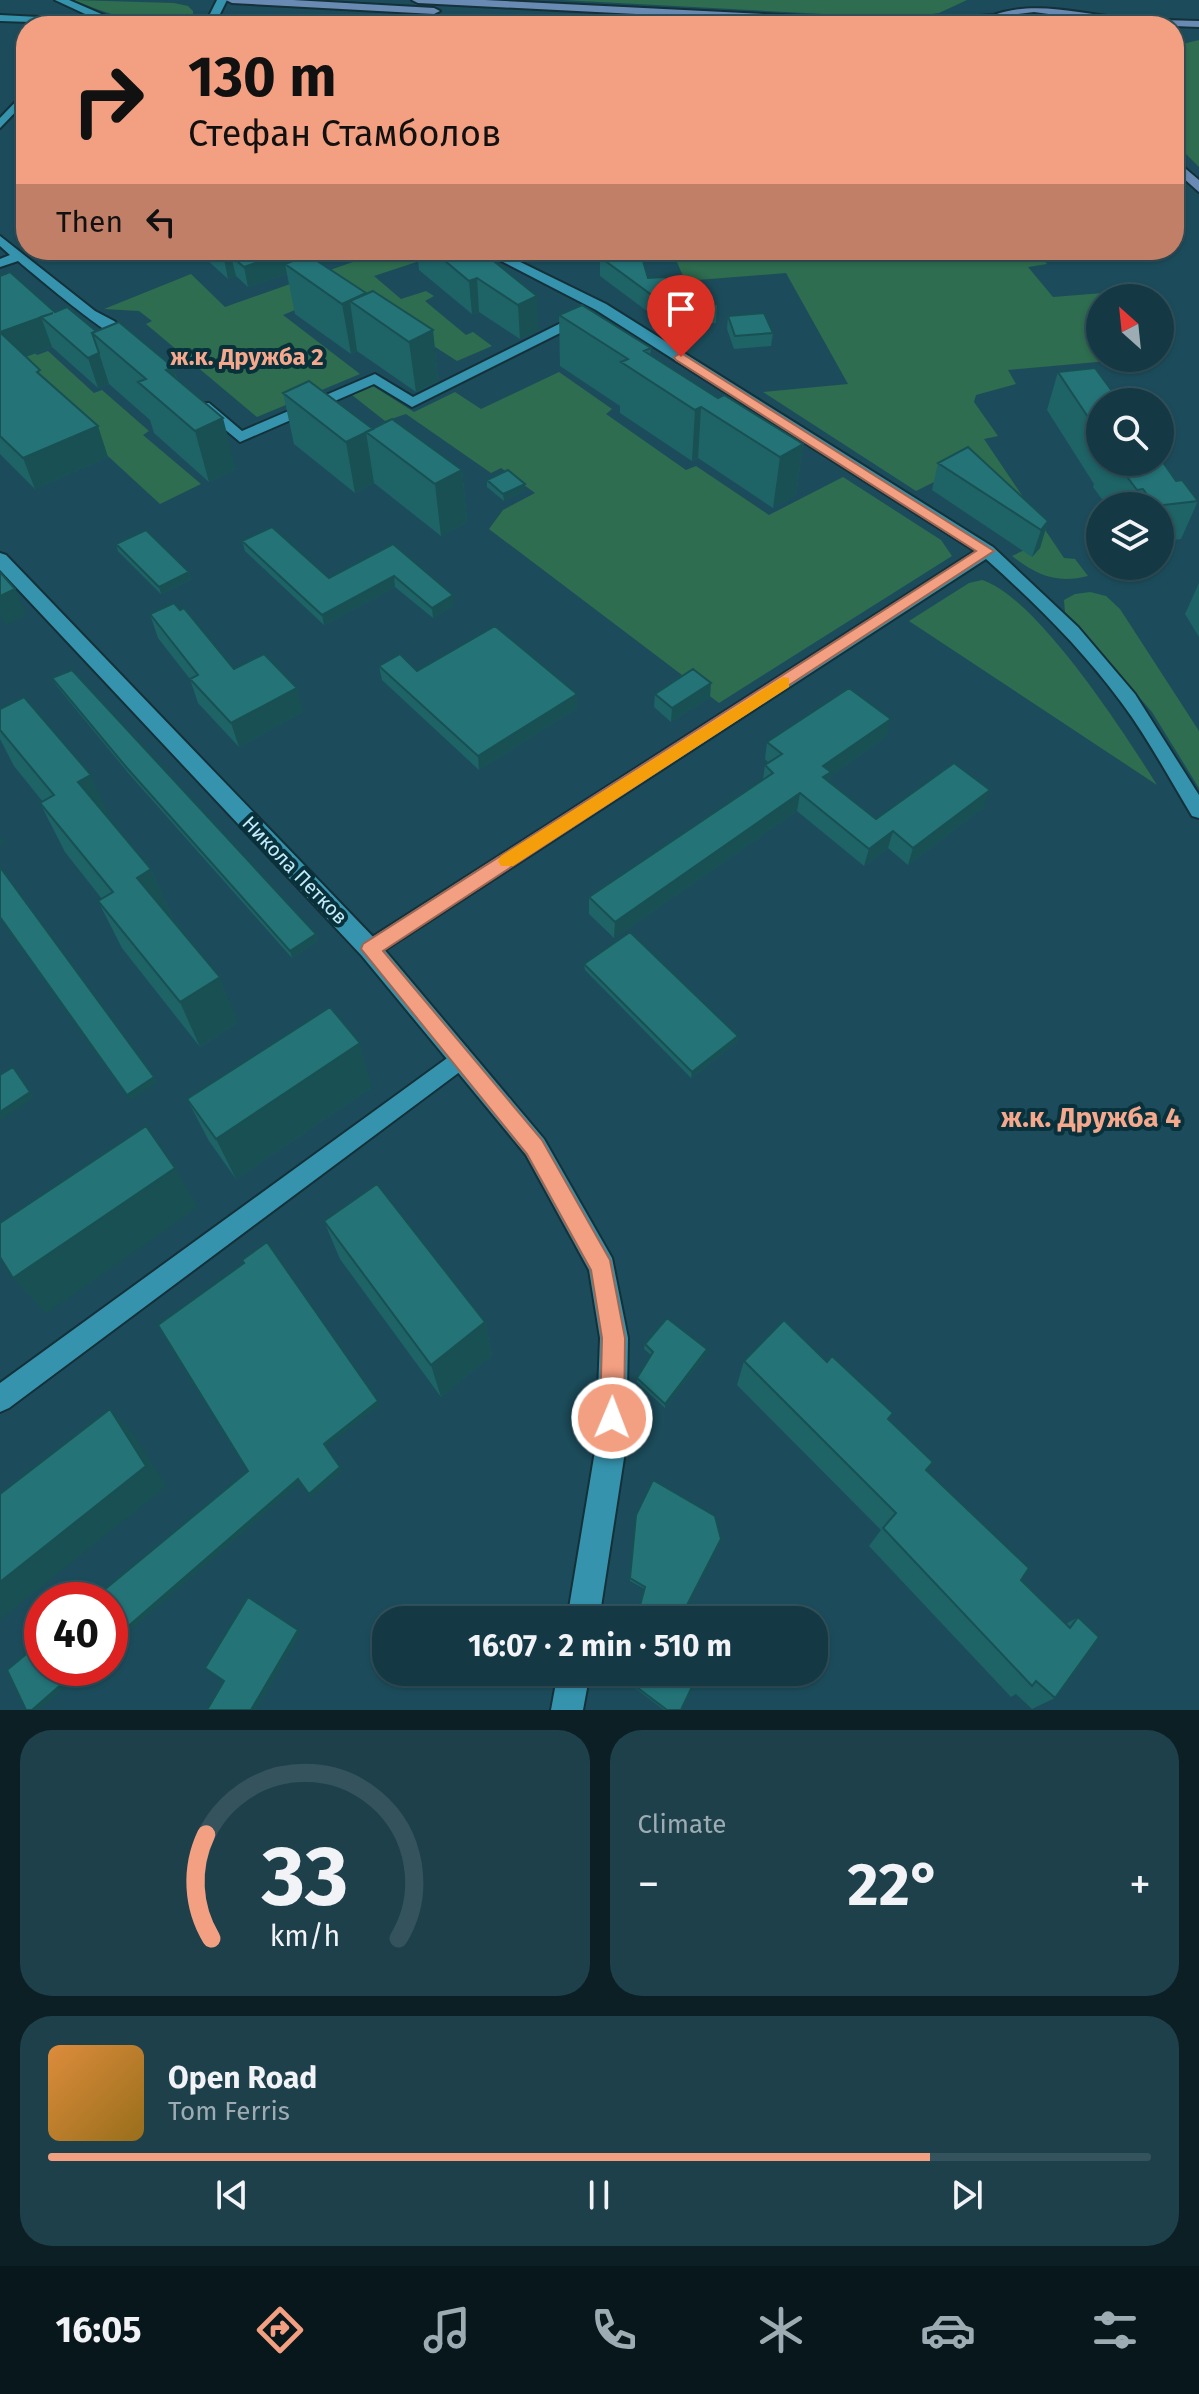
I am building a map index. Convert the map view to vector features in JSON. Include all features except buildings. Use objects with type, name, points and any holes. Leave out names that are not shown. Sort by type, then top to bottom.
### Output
[{"type":"main road","points":[[232,0],[568,16]]},
{"type":"main road","points":[[418,0],[740,16]]},
{"type":"main road","points":[[1044,0],[1077,16]]},
{"type":"main road","points":[[1004,16],[1027,8],[1092,16]]},
{"type":"main road","points":[[1184,173],[1199,188]]},
{"type":"street","points":[[60,0],[97,16]]},
{"type":"street","points":[[0,125],[16,106]]},
{"type":"street","points":[[0,240],[16,253]]},
{"type":"street","points":[[24,260],[145,355]]},
{"type":"street","points":[[506,260],[601,307],[987,551],[1035,593],[1092,655],[1144,720],[1199,811]]},
{"type":"street","points":[[193,396],[240,437],[375,378],[412,403],[601,307]]},
{"type":"street","points":[[370,949],[987,551]]},
{"type":"street","name":"Никола Петков","points":[[0,559],[370,949],[535,1147],[602,1267],[614,1338],[611,1445],[585,1606]]},
{"type":"street","points":[[0,1399],[461,1058]]},
{"type":"street","points":[[567,1710],[571,1686]]},
{"type":"green space","points":[[73,0],[174,3],[188,6],[193,11],[193,16],[116,15]]},
{"type":"green space","points":[[562,0],[967,0],[939,13],[862,16]]},
{"type":"green space","points":[[1040,12],[1063,16],[1012,16]]},
{"type":"green space","points":[[1199,40],[1199,167],[1184,152],[1184,44]]},
{"type":"green space","points":[[358,260],[423,260],[374,276],[401,299],[426,291],[434,296],[425,301],[466,335],[473,332],[492,346],[457,361],[345,289],[283,315],[360,374],[257,417],[146,324],[152,321],[139,311],[104,309],[191,274],[225,307]]},
{"type":"green space","points":[[676,260],[1044,260],[1047,264],[1028,267],[1053,297],[1086,294],[1086,363],[1008,370],[1016,384],[976,395],[974,402],[998,436],[984,439],[1064,558],[1075,559],[1086,576],[1066,579],[1047,576],[1012,556],[1035,545],[958,470],[916,491],[763,392],[848,384],[786,273],[685,281]]},
{"type":"green space","points":[[0,321],[37,355],[48,351],[94,393],[102,390],[149,431],[143,435],[201,484],[160,504],[59,411]]},
{"type":"green space","points":[[559,372],[612,409],[606,414],[686,470],[696,466],[769,515],[843,477],[941,540],[952,556],[719,703],[489,529],[503,510],[535,493],[501,468],[491,473],[406,414],[385,421],[352,395],[373,386],[414,412],[455,392],[481,409]]},
{"type":"green space","points":[[982,580],[1004,592],[1053,639],[1102,702],[1157,785],[909,621],[969,583]]},
{"type":"green space","points":[[1090,592],[1106,596],[1120,609],[1199,731],[1199,788],[1152,712],[1065,612],[1064,600],[1075,594]]},
{"type":"slow traffic","points":[[507,861],[783,683]]},
{"type":"district","name":"ж.к. Дружба 2","points":[[247,357]]},
{"type":"district","name":"ж.к. Дружба 4","points":[[1091,1117]]},
{"type":"route","points":[[612,1418],[614,1338],[602,1267],[535,1147],[370,949],[987,551],[681,357]]}]
